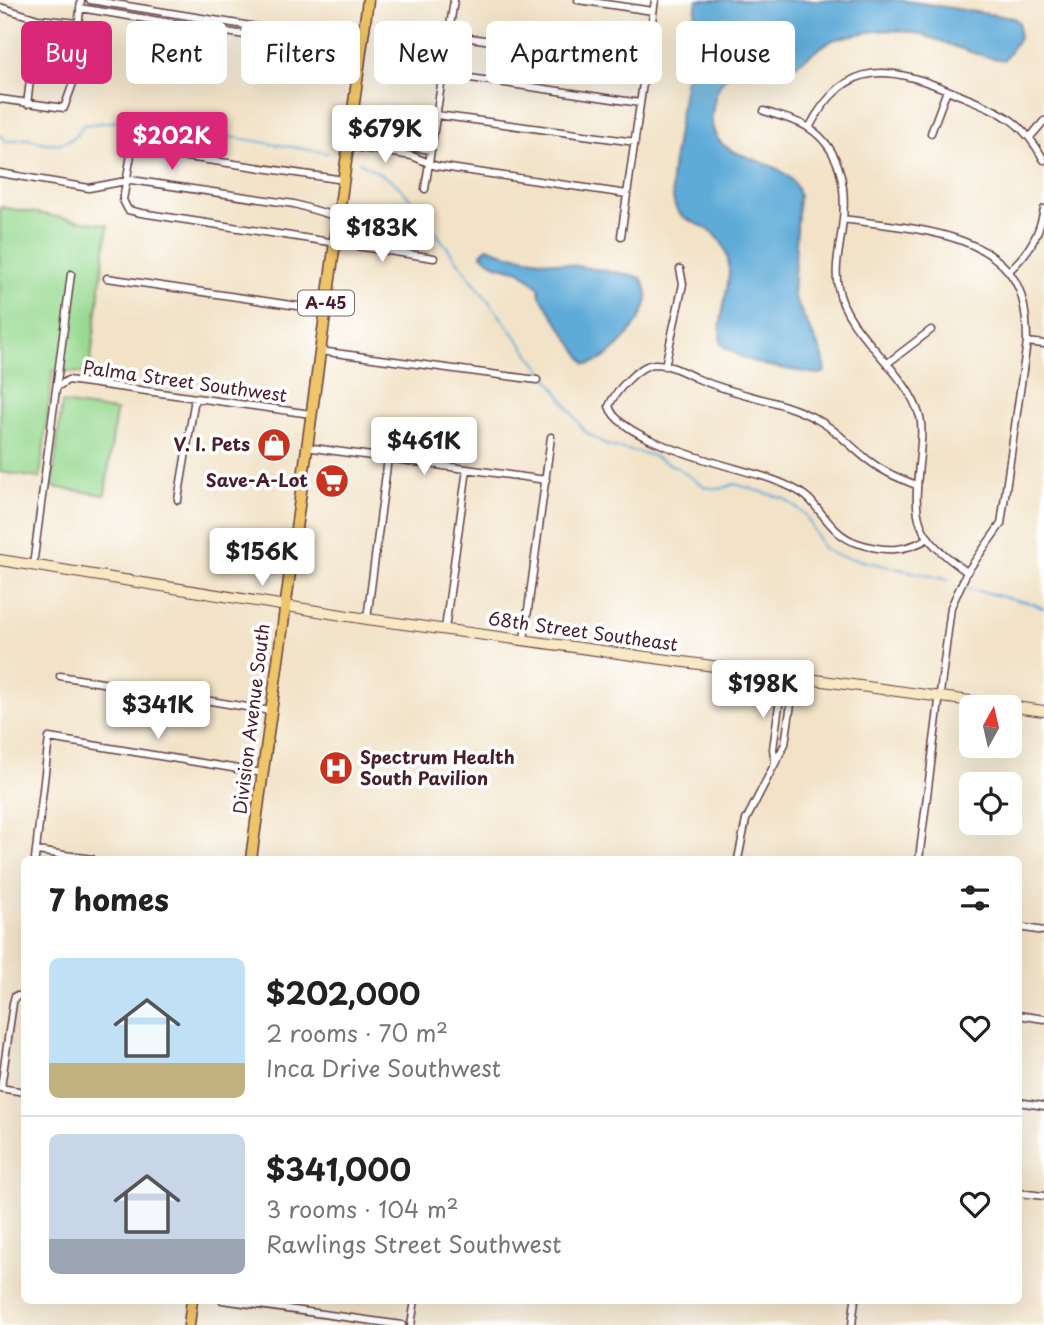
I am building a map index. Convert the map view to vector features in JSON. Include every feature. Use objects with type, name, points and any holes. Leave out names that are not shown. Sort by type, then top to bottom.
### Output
[{"type":"main road","name":"Division Avenue South","points":[[251,856],[368,0]]},
{"type":"main road","name":"68th Street Southeast","points":[[0,561],[366,619],[1044,711]]},
{"type":"main road","points":[[189,1325],[192,1304]]},
{"type":"street","points":[[78,21],[82,0]]},
{"type":"street","points":[[90,0],[361,49]]},
{"type":"street","points":[[451,21],[454,0]]},
{"type":"street","points":[[578,0],[653,10]]},
{"type":"street","points":[[652,21],[655,0]]},
{"type":"street","points":[[0,7],[38,19],[58,21]]},
{"type":"street","points":[[80,8],[361,49]]},
{"type":"street","points":[[27,104],[38,19]]},
{"type":"street","points":[[809,128],[819,108],[835,90],[857,78],[889,71],[917,76],[1005,115],[1031,136],[1044,160]]},
{"type":"street","points":[[472,79],[640,103]]},
{"type":"street","points":[[0,99],[64,108],[72,84]]},
{"type":"street","points":[[425,189],[442,84]]},
{"type":"street","points":[[621,236],[643,84]]},
{"type":"street","points":[[931,133],[947,90]]},
{"type":"street","points":[[764,111],[809,128],[827,147],[841,169],[846,199],[837,264],[838,288],[850,316],[889,362],[911,395],[921,419],[914,498],[917,515],[929,538],[945,556],[967,572]]},
{"type":"street","points":[[437,115],[635,142]]},
{"type":"street","points":[[1031,136],[1044,121]]},
{"type":"street","points":[[349,142],[431,150]]},
{"type":"street","points":[[349,142],[408,155],[429,164],[627,194]]},
{"type":"street","points":[[344,180],[132,149],[124,207],[141,213],[434,258]]},
{"type":"street","points":[[0,173],[89,188],[103,188],[126,181],[294,204],[338,217]]},
{"type":"street","points":[[1007,272],[1028,253],[1040,230],[1044,209]]},
{"type":"street","points":[[844,219],[967,242],[988,253],[1007,272],[1022,295],[1027,342],[1001,524],[967,572],[951,607],[942,697],[919,856]]},
{"type":"street","points":[[665,366],[683,284],[680,269]]},
{"type":"street","points":[[33,566],[71,275]]},
{"type":"street","points":[[107,278],[325,310]]},
{"type":"street","points":[[889,362],[931,330]]},
{"type":"street","points":[[1027,342],[1044,344]]},
{"type":"street","points":[[320,351],[537,380]]},
{"type":"street","points":[[916,485],[889,474],[866,459],[844,436],[817,419],[795,409],[713,386],[665,366],[651,365],[632,378],[618,391],[609,407],[614,416],[626,426],[697,459],[784,484],[809,499],[826,521],[855,542],[908,550],[929,538]]},
{"type":"street","name":"Palma Street Southwest","points":[[57,387],[68,380],[311,414]]},
{"type":"street","points":[[178,500],[195,398]]},
{"type":"street","points":[[524,640],[551,437]]},
{"type":"street","points":[[306,447],[546,480]]},
{"type":"street","points":[[366,619],[388,458]]},
{"type":"street","points":[[445,629],[467,469]]},
{"type":"street","points":[[775,764],[773,749],[783,675]]},
{"type":"street","points":[[60,676],[271,711]]},
{"type":"street","points":[[739,856],[744,825],[785,744],[795,677]]},
{"type":"street","points":[[36,856],[49,738],[263,773]]},
{"type":"street","points":[[37,851],[71,856]]},
{"type":"street","points":[[1022,928],[1044,931]]},
{"type":"street","points":[[21,996],[15,996],[1,1088],[21,1091]]},
{"type":"street","points":[[1022,1016],[1044,1019]]},
{"type":"street","points":[[1022,1103],[1044,1106]]},
{"type":"street","points":[[1022,1193],[1044,1196]]},
{"type":"street","points":[[251,1304],[402,1325]]},
{"type":"street","points":[[411,1325],[414,1304]]},
{"type":"street","points":[[852,1325],[855,1304]]},
{"type":"green space","points":[[0,207],[108,225],[89,374],[53,370],[40,478],[0,472]]},
{"type":"green space","points":[[62,403],[116,411],[105,495],[52,487]]},
{"type":"water","points":[[697,0],[901,0],[1014,18],[1019,23],[1019,38],[1004,60],[917,34],[880,30],[834,40],[795,65],[795,21],[694,21]]},
{"type":"water","points":[[685,84],[721,84],[712,118],[716,136],[727,148],[777,169],[791,179],[799,195],[793,295],[823,356],[825,372],[820,374],[755,362],[731,352],[721,344],[721,321],[729,274],[726,252],[714,234],[679,213],[675,206],[671,178]]},
{"type":"water","points":[[487,247],[510,255],[641,278],[647,293],[644,308],[639,319],[615,350],[595,362],[586,364],[540,296],[539,287],[520,271],[496,265],[481,254]]},
{"type":"waterway","points":[[0,135],[6,142],[26,139],[52,144],[73,138],[83,125],[128,120],[328,153]]},
{"type":"waterway","points":[[359,162],[394,182],[407,195],[553,385],[584,431],[606,445],[650,455],[676,467],[705,487],[720,489],[735,484],[785,499],[805,514],[823,548],[835,555],[949,580]]},
{"type":"waterway","points":[[966,588],[1034,604],[1044,609]]},
{"type":"place","name":"V. I. Pets","points":[[274,445]]},
{"type":"place","name":"Save-A-Lot","points":[[332,481]]},
{"type":"place","name":"Spectrum Health South Pavilion","points":[[336,768]]}]
